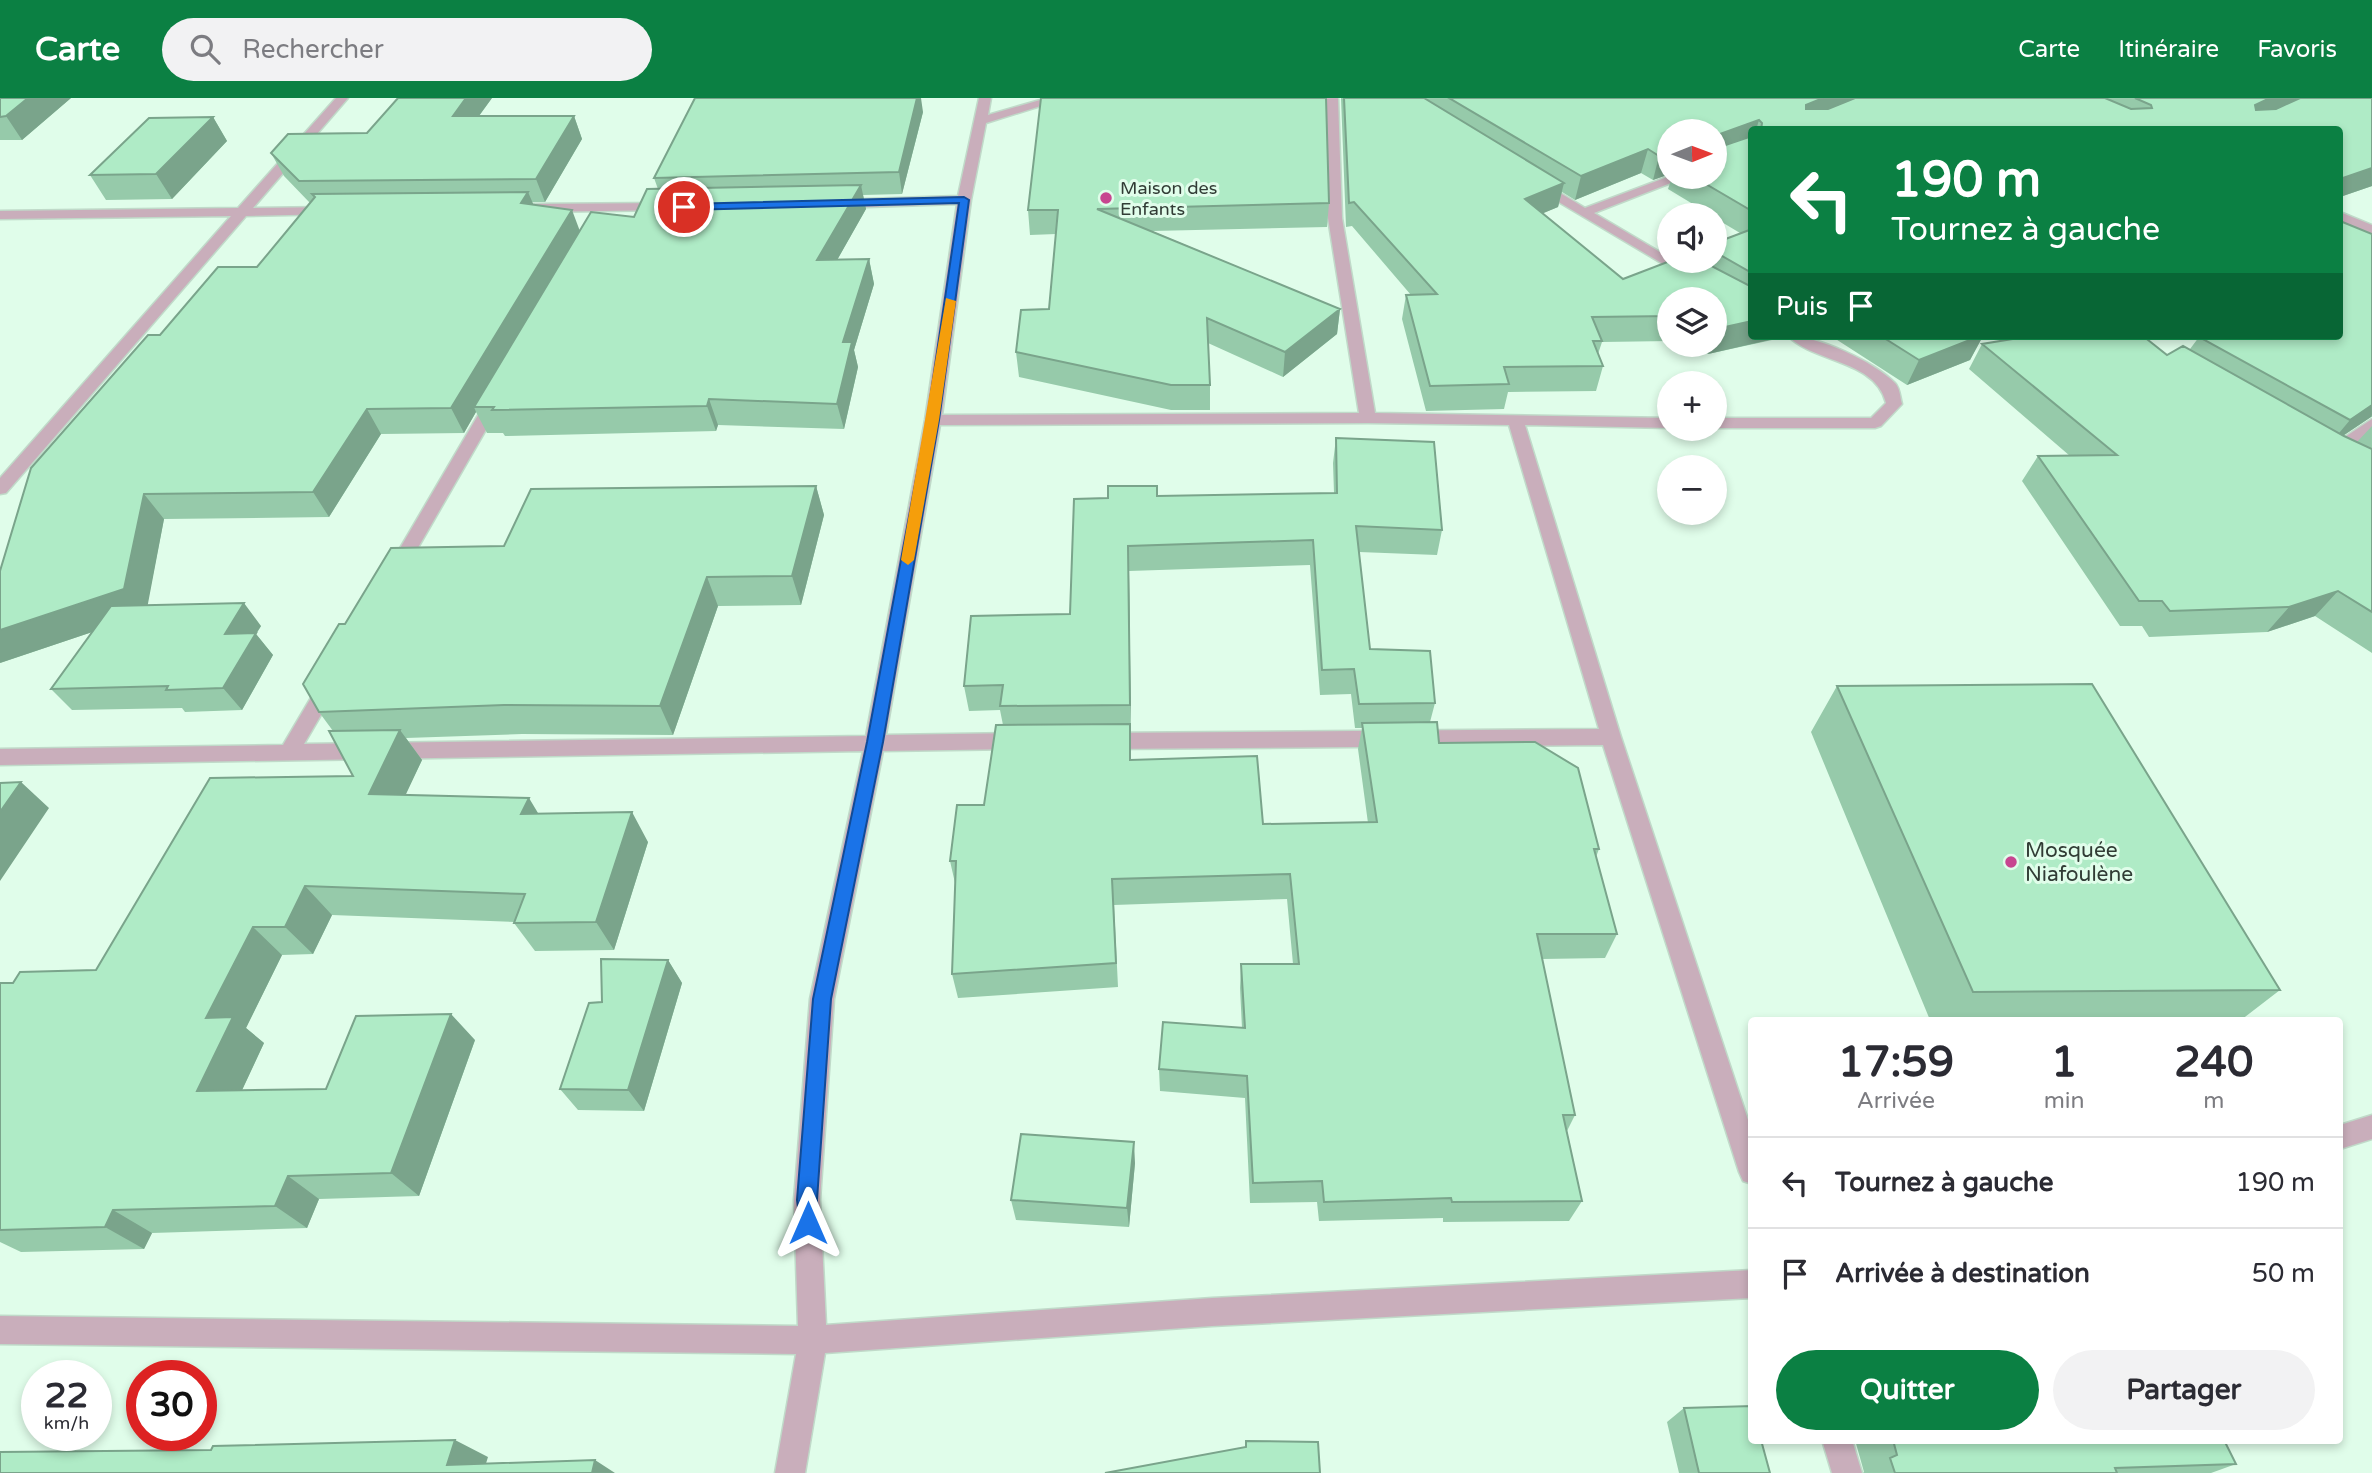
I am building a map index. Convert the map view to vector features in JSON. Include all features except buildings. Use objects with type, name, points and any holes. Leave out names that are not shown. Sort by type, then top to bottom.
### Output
[{"type":"street","points":[[0,489],[342,98]]},
{"type":"street","points":[[790,1473],[813,1340],[807,1200],[822,999],[875,742],[933,420],[964,200],[985,98]]},
{"type":"street","points":[[982,120],[1060,98]]},
{"type":"street","points":[[1332,98],[1335,218],[1368,418]]},
{"type":"street","points":[[1524,177],[1703,283]]},
{"type":"street","points":[[1583,213],[1657,186]]},
{"type":"street","points":[[818,204],[964,200]]},
{"type":"street","points":[[512,209],[603,214],[684,207]]},
{"type":"street","points":[[0,215],[350,211]]},
{"type":"street","points":[[2343,217],[2372,230]]},
{"type":"street","points":[[1727,423],[1875,423],[1894,404],[1890,387],[1868,370],[1804,340]]},
{"type":"street","points":[[388,582],[501,389]]},
{"type":"street","points":[[933,420],[1368,418],[1657,423]]},
{"type":"street","points":[[1516,422],[1611,737],[1748,1160]]},
{"type":"street","points":[[2351,466],[2324,452],[2372,424]]},
{"type":"street","points":[[290,751],[339,667]]},
{"type":"street","points":[[1083,741],[1611,737]]},
{"type":"street","points":[[0,757],[1042,741]]},
{"type":"street","points":[[0,1330],[813,1340],[1212,1312],[1748,1284]]},
{"type":"street","points":[[1838,1444],[1847,1473]]},
{"type":"slow traffic","points":[[908,560],[933,420],[950,301]]},
{"type":"place","name":"Maison des Enfants","points":[[1106,198]]},
{"type":"place","name":"Mosquée Niafoulène","points":[[2011,862]]},
{"type":"route","points":[[684,207],[964,200],[933,420],[875,742],[822,999],[807,1200],[808,1223]]}]
